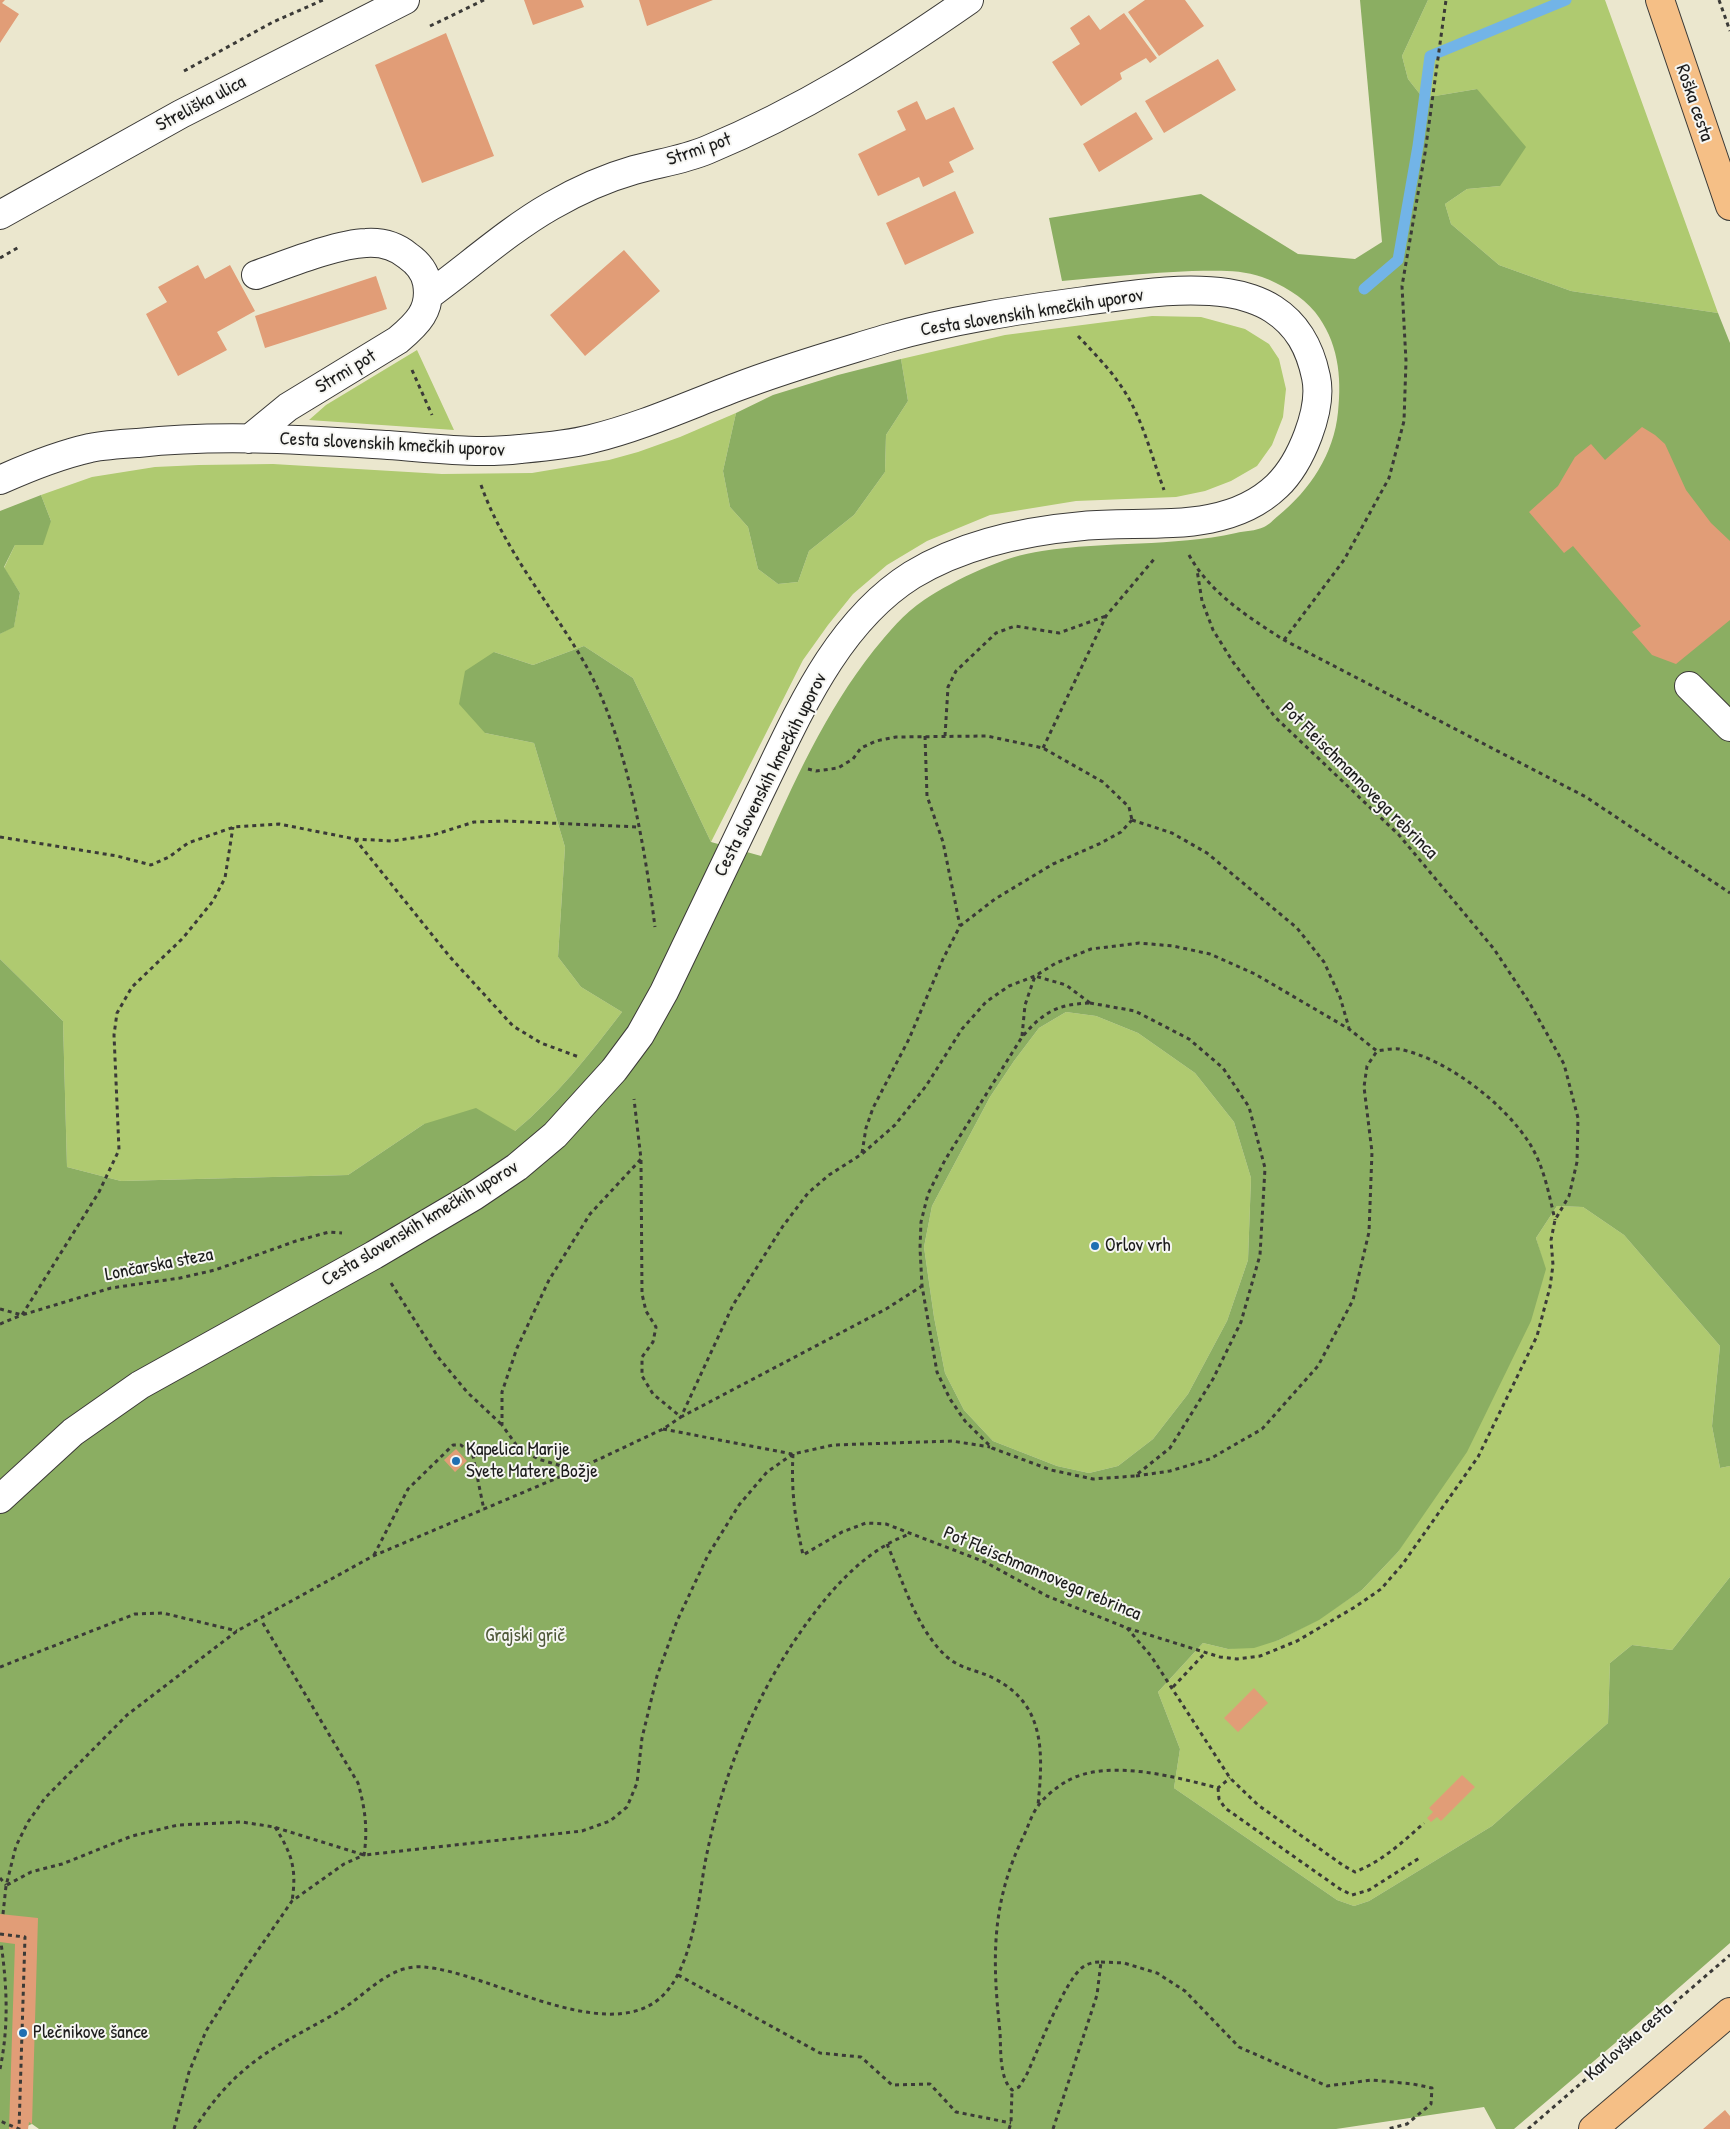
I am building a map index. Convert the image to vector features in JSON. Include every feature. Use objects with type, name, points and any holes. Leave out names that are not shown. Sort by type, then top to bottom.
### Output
[{"type":"main road","name":"Roška cesta","points":[[1660,0],[1730,206]]},
{"type":"main road","points":[[1593,2129],[1730,2012]]},
{"type":"street","name":"Streliška ulica","points":[[0,215],[181,114],[405,0]]},
{"type":"street","name":"Strmi pot","points":[[249,439],[288,407],[398,340],[414,327],[426,310],[429,295],[476,261],[502,238],[551,206],[601,182],[634,170],[688,158],[744,135],[817,97],[896,50],[969,0]]},
{"type":"street","points":[[256,275],[333,250],[364,243],[386,244],[401,251],[417,263],[426,278],[429,295]]},
{"type":"street","name":"Cesta slovenskih kmečkih uporov","points":[[0,480],[38,463],[93,447],[172,439],[249,439],[458,450],[514,450],[590,440],[666,415],[751,382],[899,335],[976,318],[1130,295],[1189,291],[1232,293],[1270,307],[1297,328],[1311,355],[1319,387],[1310,428],[1297,462],[1275,488],[1247,508],[1214,519],[1171,523],[1116,522],[1048,529],[984,544],[936,563],[908,578],[872,608],[838,647],[805,700],[664,992],[640,1034],[614,1070],[555,1135],[517,1167],[474,1196],[374,1256],[140,1385],[73,1432],[0,1499]]},
{"type":"street","points":[[1689,686],[1730,727]]},
{"type":"path","points":[[1284,640],[1348,552],[1389,478],[1404,421],[1406,361],[1402,286],[1425,153],[1446,0]]},
{"type":"path","points":[[1719,0],[1730,32]]},
{"type":"path","points":[[1049,306],[1122,386],[1134,406],[1165,492],[1171,523],[1197,570],[1226,600],[1284,640],[1586,797],[1730,893]]},
{"type":"path","points":[[398,340],[499,526],[589,672],[605,708],[627,773],[650,886]]},
{"type":"path","points":[[1043,748],[1106,616],[1163,549],[1171,523]]},
{"type":"path","name":"Pot Fleischmannovega rebrinca","points":[[793,1454],[791,1483],[793,1510],[803,1555],[842,1532],[866,1523],[886,1524],[985,1562],[1047,1596],[1127,1628],[1206,1653],[1237,1659],[1260,1656],[1297,1641],[1355,1607],[1381,1589],[1402,1565],[1478,1457],[1537,1336],[1550,1287],[1553,1265],[1551,1240],[1555,1220],[1569,1196],[1577,1162],[1578,1118],[1564,1064],[1530,1002],[1494,949],[1399,835],[1275,717],[1233,662],[1213,630],[1202,601],[1197,570]]},
{"type":"path","points":[[945,736],[948,687],[956,671],[996,633],[1015,626],[1059,633],[1106,616]]},
{"type":"path","points":[[925,736],[927,796],[943,842],[960,926]]},
{"type":"path","points":[[777,758],[795,766],[816,771],[838,768],[853,758],[861,748],[876,741],[896,737],[986,736],[1043,748],[1103,782],[1129,807],[1132,820]]},
{"type":"path","points":[[862,1154],[866,1128],[874,1108],[909,1039],[943,959],[960,926],[994,899],[1053,864],[1121,832],[1132,820]]},
{"type":"path","points":[[1132,820],[1172,833],[1207,853],[1297,928],[1324,962],[1340,997],[1349,1029]]},
{"type":"path","points":[[0,837],[117,856],[151,864],[169,857],[188,843],[234,826],[279,824],[355,839],[392,841],[433,835],[474,822],[506,821],[638,827]]},
{"type":"path","points":[[0,1309],[22,1315],[99,1192],[119,1150],[114,1036],[117,1013],[132,987],[183,938],[213,901],[225,878],[234,826]]},
{"type":"path","points":[[355,839],[450,957],[513,1026],[541,1043],[614,1070],[634,1100],[641,1159],[642,1294],[646,1311],[656,1327],[653,1342],[642,1357],[642,1376],[653,1394],[681,1416]]},
{"type":"path","points":[[681,1416],[733,1305],[783,1226],[808,1193],[829,1175],[862,1154],[895,1125],[926,1086],[962,1029],[986,1002],[1009,986],[1035,976],[1056,963],[1091,949],[1139,943],[1173,946],[1210,954],[1255,974],[1349,1029],[1377,1051],[1398,1049],[1425,1057],[1459,1075],[1498,1106],[1530,1144],[1546,1180],[1555,1220]]},
{"type":"path","points":[[1035,976],[1066,986],[1090,1003]]},
{"type":"path","points":[[1022,1036],[1025,1005],[1035,976]]},
{"type":"path","points":[[992,1448],[964,1421],[950,1399],[937,1372],[922,1286],[920,1248],[921,1222],[928,1194],[945,1160],[1022,1036],[1035,1021],[1054,1009],[1071,1004],[1090,1003],[1135,1011],[1189,1039],[1223,1068],[1249,1107],[1265,1168],[1260,1255],[1241,1322],[1213,1380],[1170,1448],[1135,1476]]},
{"type":"path","points":[[174,2129],[189,2072],[206,2031],[245,1969],[292,1902],[344,1864],[364,1855],[582,1831],[610,1821],[626,1807],[637,1783],[642,1738],[657,1676],[677,1621],[708,1555],[739,1504],[767,1472],[793,1454],[833,1444],[952,1441],[992,1448],[1052,1470],[1085,1477],[1135,1476],[1170,1471],[1210,1459],[1262,1429],[1318,1366],[1353,1300],[1369,1232],[1372,1152],[1364,1087],[1367,1066],[1377,1051]]},
{"type":"path","points":[[502,1425],[502,1392],[517,1348],[549,1280],[590,1214],[641,1159]]},
{"type":"path","name":"Lončarska steza","points":[[0,1324],[22,1315],[111,1288],[180,1278],[215,1270],[296,1241],[329,1232],[347,1233],[362,1240],[438,1357],[467,1392],[502,1425],[517,1446]]},
{"type":"path","points":[[4,1914],[6,1886],[16,1846],[28,1822],[44,1798],[127,1715],[237,1631],[261,1620],[373,1556],[576,1470],[663,1429],[681,1416],[886,1309],[922,1286]]},
{"type":"path","points":[[663,1429],[793,1454]]},
{"type":"path","points":[[373,1556],[408,1489],[453,1445],[462,1445],[473,1456],[484,1510]]},
{"type":"path","points":[[473,1456],[517,1446],[538,1459],[576,1470]]},
{"type":"path","points":[[194,2129],[224,2088],[245,2069],[274,2049],[345,2007],[382,1979],[401,1969],[424,1967],[459,1975],[568,2009],[615,2015],[642,2011],[660,1998],[678,1975],[695,1924],[706,1862],[721,1799],[741,1739],[765,1687],[795,1637],[838,1584],[861,1562],[887,1544],[911,1533]]},
{"type":"path","points":[[887,1544],[919,1617],[935,1643],[948,1658],[961,1667],[994,1678],[1013,1690],[1028,1706],[1036,1727],[1040,1746],[1041,1773],[1038,1805],[1014,1854],[1001,1895],[996,1925],[994,1957],[997,2004],[1004,2073],[1008,2086],[1012,2090],[1011,2123],[1009,2129]]},
{"type":"path","points":[[0,1667],[134,1614],[163,1613],[237,1631]]},
{"type":"path","points":[[261,1620],[358,1783],[366,1809],[367,1835],[364,1855]]},
{"type":"path","points":[[1127,1628],[1152,1656],[1230,1778],[1258,1805],[1344,1866],[1355,1872],[1367,1867],[1403,1842],[1424,1823]]},
{"type":"path","points":[[1172,1687],[1206,1653]]},
{"type":"path","points":[[1038,1805],[1066,1782],[1087,1774],[1125,1771],[1164,1774],[1218,1788]]},
{"type":"path","points":[[1218,1788],[1230,1778]]},
{"type":"path","points":[[1218,1788],[1219,1800],[1225,1808],[1340,1889],[1352,1895],[1369,1890],[1421,1857]]},
{"type":"path","points":[[6,1886],[31,1872],[62,1864],[132,1836],[178,1825],[242,1822],[274,1826],[364,1855]]},
{"type":"path","points":[[274,1826],[286,1845],[293,1862],[295,1881],[292,1902]]},
{"type":"path","points":[[0,1878],[6,1886]]},
{"type":"path","points":[[0,1934],[25,1937],[19,2129],[0,2121]]},
{"type":"path","points":[[0,2069],[7,2026],[8,2001],[1,1942]]},
{"type":"path","name":"Karlovška cesta","points":[[1528,2129],[1730,1955]]},
{"type":"path","points":[[1012,2090],[1019,2087],[1026,2076],[1070,1983],[1081,1968],[1091,1962],[1124,1962],[1157,1973],[1185,1991],[1239,2047],[1327,2086],[1372,2080],[1432,2088],[1431,2104],[1407,2124],[1388,2129]]},
{"type":"path","points":[[1053,2129],[1097,1995],[1101,1962]]},
{"type":"path","points":[[678,1975],[820,2053],[861,2058],[892,2085],[930,2084],[956,2112],[1011,2123]]},
{"type":"green space","name":"Grajski grič","points":[[1360,0],[1428,0],[1402,56],[1408,79],[1423,98],[1477,89],[1526,147],[1500,186],[1467,189],[1445,204],[1451,224],[1499,265],[1571,291],[1718,313],[1730,343],[1730,1466],[1720,1468],[1712,1426],[1720,1346],[1624,1235],[1583,1207],[1557,1206],[1536,1238],[1546,1269],[1531,1321],[1467,1452],[1398,1552],[1362,1590],[1319,1620],[1279,1640],[1254,1648],[1228,1649],[1203,1643],[1158,1692],[1180,1749],[1174,1788],[1337,1900],[1354,1906],[1369,1901],[1492,1826],[1608,1723],[1610,1663],[1632,1645],[1672,1650],[1730,1577],[1730,1943],[1514,2129],[1496,2129],[1484,2107],[1336,2129],[39,2129],[32,2124],[19,2129],[0,2129],[0,959],[63,1021],[67,1167],[121,1181],[348,1175],[424,1124],[476,1108],[515,1131],[558,1090],[622,1012],[581,987],[558,957],[565,847],[534,743],[485,733],[459,704],[465,671],[494,652],[533,665],[584,646],[633,678],[711,842],[761,856],[811,749],[840,698],[874,650],[916,605],[951,584],[996,563],[1027,554],[1066,548],[1188,540],[1261,528],[1290,506],[1310,483],[1326,457],[1336,427],[1339,372],[1329,335],[1315,312],[1304,301],[1284,287],[1262,277],[1236,272],[1176,272],[1062,281],[1049,218],[1201,194],[1298,254],[1355,259],[1382,242]],"holes":[[[1066,1012],[1096,1016],[1138,1033],[1195,1073],[1234,1122],[1251,1178],[1248,1260],[1227,1321],[1188,1394],[1153,1439],[1118,1466],[1089,1473],[1057,1466],[993,1441],[964,1410],[945,1373],[934,1317],[924,1247],[932,1206],[990,1097],[1014,1061],[1039,1028]]]},
{"type":"green space","points":[[1428,0],[1605,0],[1718,313],[1571,291],[1499,265],[1451,224],[1445,204],[1467,189],[1500,186],[1477,89],[1423,98],[1408,79],[1402,56]]},
{"type":"green space","points":[[1152,316],[1201,317],[1245,329],[1269,344],[1279,359],[1286,389],[1283,417],[1272,445],[1257,466],[1231,481],[1205,491],[1176,497],[1076,501],[990,515],[927,541],[887,565],[853,594],[803,660],[711,842],[633,678],[584,646],[533,665],[494,652],[485,733],[534,743],[565,847],[558,957],[581,987],[622,1012],[558,1090],[515,1131],[424,1124],[348,1175],[121,1181],[67,1167],[63,1021],[0,959],[0,634],[14,626],[20,593],[4,568],[15,545],[51,521],[41,495],[92,477],[155,467],[199,465],[273,464],[442,474],[532,473],[609,460],[638,452],[680,437],[736,413],[723,471],[730,507],[748,527],[758,569],[778,584],[798,582],[809,551],[854,515],[885,472],[886,435],[908,401],[901,359],[1005,335]]},
{"type":"green space","points":[[417,350],[454,430],[309,420],[326,405]]},
{"type":"green space","points":[[901,359],[908,401],[886,435],[885,472],[854,515],[809,551],[798,582],[778,584],[758,569],[748,527],[730,507],[723,471],[736,413],[773,395],[838,375]]},
{"type":"green space","points":[[41,495],[51,521],[43,545],[15,545],[4,567],[20,593],[14,627],[0,634],[0,511]]},
{"type":"green space","points":[[1066,1012],[1096,1016],[1138,1033],[1195,1073],[1234,1122],[1251,1178],[1248,1260],[1227,1321],[1188,1394],[1153,1439],[1118,1466],[1089,1473],[1057,1466],[993,1441],[964,1410],[945,1373],[934,1317],[924,1247],[932,1206],[990,1097],[1039,1028]]},
{"type":"green space","points":[[1557,1206],[1583,1207],[1624,1235],[1720,1346],[1712,1426],[1720,1468],[1730,1466],[1730,1577],[1672,1650],[1632,1645],[1610,1663],[1608,1723],[1492,1826],[1369,1901],[1354,1906],[1337,1900],[1174,1788],[1180,1749],[1158,1692],[1203,1643],[1228,1649],[1279,1640],[1319,1619],[1362,1590],[1398,1552],[1545,1269],[1536,1238]]},
{"type":"building","points":[[0,0],[5,0],[2,3],[19,14],[0,43]]},
{"type":"building","points":[[524,0],[581,0],[584,7],[533,25]]},
{"type":"building","points":[[639,0],[713,0],[647,26]]},
{"type":"building","points":[[1145,0],[1185,0],[1204,26],[1159,56],[1128,12]]},
{"type":"building","points":[[1124,13],[1157,58],[1150,63],[1146,58],[1120,73],[1122,79],[1081,106],[1052,62],[1080,44],[1070,28],[1089,15],[1100,30]]},
{"type":"building","points":[[446,33],[494,156],[422,183],[375,65]]},
{"type":"building","points":[[1218,59],[1236,90],[1164,133],[1145,101]]},
{"type":"building","points":[[917,101],[926,120],[954,107],[974,149],[949,162],[954,172],[923,187],[919,177],[878,196],[858,154],[906,130],[897,111]]},
{"type":"building","points":[[1136,112],[1153,139],[1099,172],[1083,144]]},
{"type":"building","points":[[955,191],[974,233],[905,265],[886,223]]},
{"type":"building","points":[[624,250],[660,291],[585,356],[550,315]]},
{"type":"building","points":[[198,265],[205,279],[230,265],[255,311],[217,332],[227,350],[178,376],[146,314],[167,302],[158,287]]},
{"type":"building","points":[[376,276],[387,309],[265,348],[255,316]]},
{"type":"building","points":[[1642,427],[1665,444],[1686,490],[1711,523],[1730,541],[1730,620],[1676,664],[1652,655],[1632,632],[1641,626],[1573,546],[1564,553],[1529,512],[1558,486],[1575,457],[1591,444],[1605,460]]},
{"type":"building","name":"Kapelica Marije Svete Matere Božje","points":[[456,1449],[467,1461],[455,1472],[444,1460]]},
{"type":"building","points":[[1254,1688],[1268,1703],[1238,1732],[1224,1718]]},
{"type":"building","points":[[1462,1775],[1475,1787],[1441,1821],[1437,1817],[1431,1822],[1427,1818],[1433,1812],[1429,1808]]},
{"type":"building","name":"Plečnikove šance","points":[[0,1914],[38,1918],[32,2124],[29,2122],[28,2129],[9,2129],[15,1944],[0,1942]]},
{"type":"building","points":[[1725,2110],[1730,2116],[1730,2129],[1703,2129]]},
{"type":"waterway","points":[[1364,289],[1398,260],[1418,146],[1430,56],[1566,0]]},
{"type":"place","name":"Orlov vrh","points":[[1095,1246]]},
{"type":"place","name":"Kapelica Marije Svete Matere Božje","points":[[456,1461]]},
{"type":"place","name":"Plečnikove šance","points":[[23,2033]]}]
